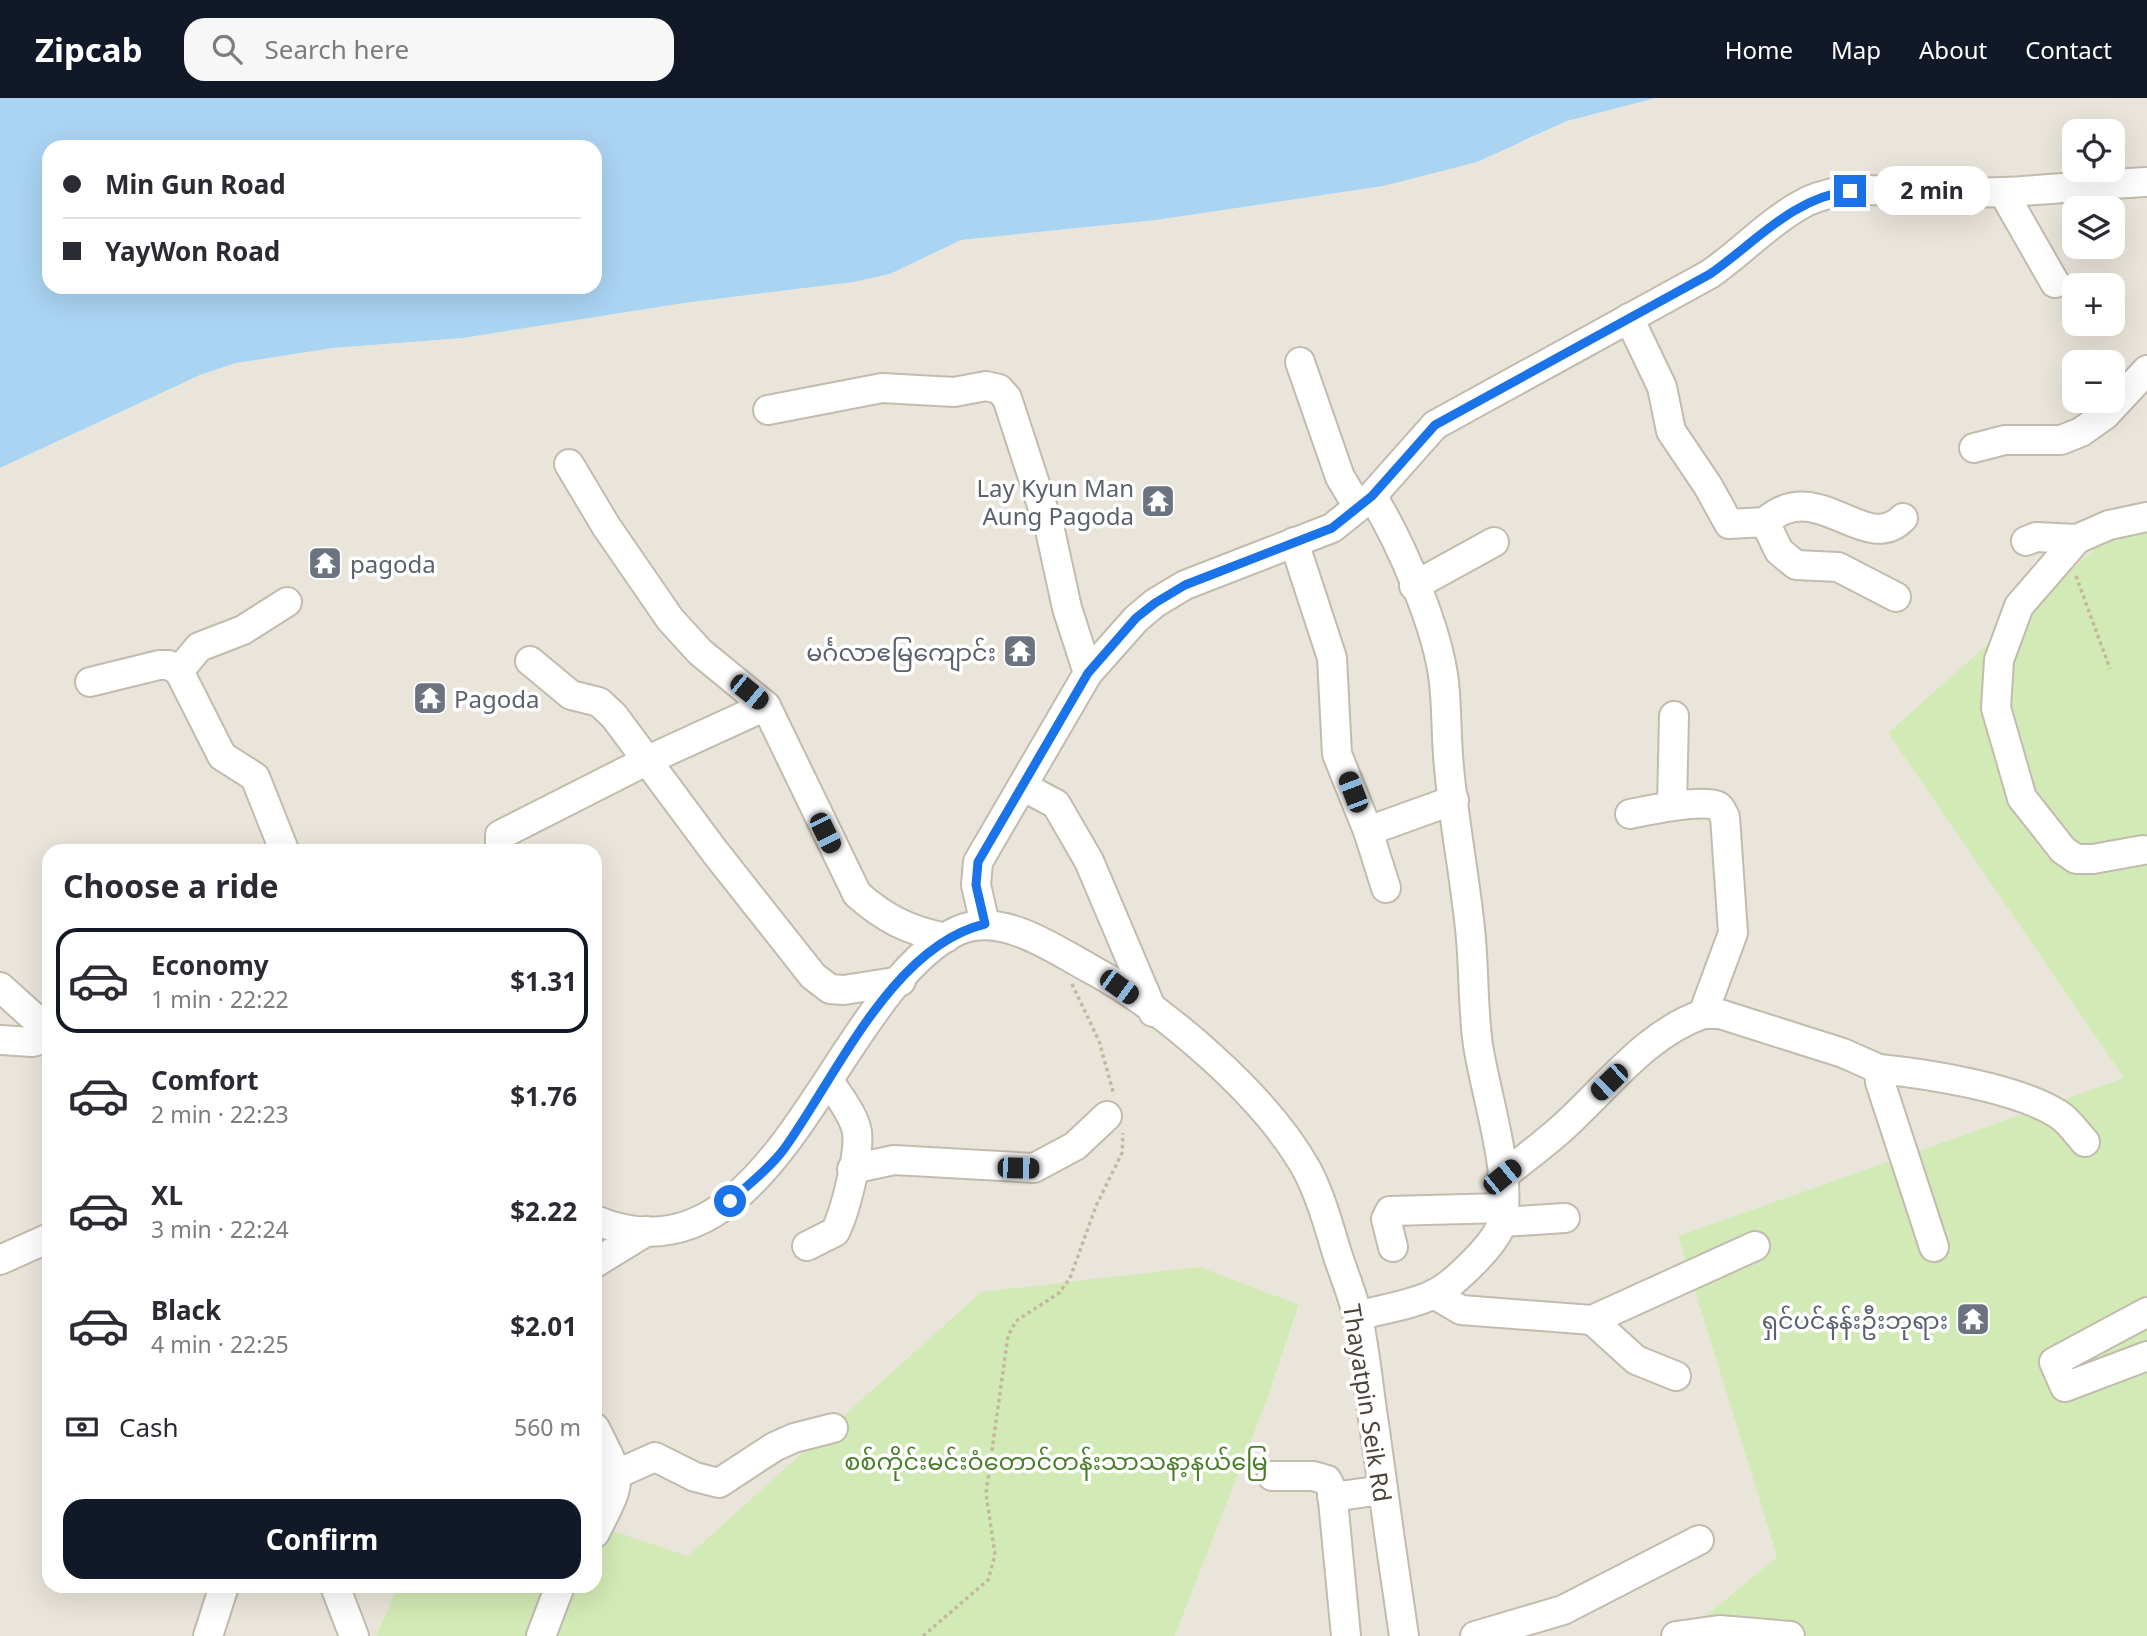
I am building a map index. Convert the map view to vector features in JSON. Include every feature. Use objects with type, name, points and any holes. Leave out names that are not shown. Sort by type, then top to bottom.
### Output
[{"type":"street","points":[[602,1223],[619,1230],[647,1231],[668,1230],[691,1222],[730,1201],[782,1151],[865,1024],[921,958],[961,929],[985,924],[976,885],[978,862],[1000,820],[1024,787],[1088,673],[1136,618],[1167,594],[1294,542],[1321,534],[1365,501],[1435,425],[1710,274],[1744,250],[1776,221],[1808,202],[1832,193],[1868,189],[1925,193],[2003,192],[2147,182]]},
{"type":"street","points":[[2003,192],[2055,283]]},
{"type":"street","points":[[1629,318],[1662,387],[1671,431],[1708,486],[1729,524],[1765,522],[1779,511],[1797,505],[1830,512],[1878,532],[1893,529],[1903,518]]},
{"type":"street","points":[[1300,362],[1340,477],[1386,518],[1436,644],[1444,681],[1454,800],[1471,939],[1478,1044],[1502,1177],[1503,1215],[1496,1237],[1472,1262],[1434,1294],[1358,1316]]},
{"type":"street","points":[[1974,448],[2005,440],[2061,440],[2081,432],[2105,415],[2147,370]]},
{"type":"street","points":[[768,410],[882,388],[954,392],[986,386],[999,389],[1007,398],[1050,530],[1067,608],[1088,673]]},
{"type":"street","points":[[569,464],[606,526],[670,619],[700,652],[766,706],[857,894],[881,915],[903,927],[946,938]]},
{"type":"street","points":[[2143,850],[2093,859],[2077,859],[2063,850],[2022,798],[1996,708],[1999,660],[2019,606],[2071,545],[2109,525],[2147,517]]},
{"type":"street","points":[[1765,522],[1779,551],[1796,565],[1838,567],[1896,597]]},
{"type":"street","points":[[2026,541],[2036,537],[2071,545]]},
{"type":"street","points":[[1294,542],[1332,658],[1338,754],[1368,831],[1386,888]]},
{"type":"street","points":[[1414,586],[1494,542]]},
{"type":"street","points":[[179,671],[199,647],[243,629],[287,602]]},
{"type":"street","points":[[530,661],[571,695],[599,702],[614,716],[715,852],[814,976],[831,989],[844,990],[901,981]]},
{"type":"street","points":[[90,682],[159,665],[169,664],[179,671],[222,756],[255,777],[282,844]]},
{"type":"street","points":[[500,844],[500,835],[648,760],[766,706]]},
{"type":"street","points":[[1672,806],[1674,716]]},
{"type":"street","points":[[1024,787],[1056,804],[1089,861],[1153,1012]]},
{"type":"street","points":[[1368,831],[1454,800]]},
{"type":"street","points":[[1630,814],[1672,806],[1713,804],[1720,808],[1725,817],[1733,933],[1703,1014]]},
{"type":"street","name":"Thayatpin Seik Rd","points":[[985,924],[1023,934],[1102,975],[1216,1060],[1254,1098],[1307,1171],[1322,1206],[1358,1316],[1404,1636]]},
{"type":"street","points":[[0,987],[42,1025]]},
{"type":"street","points":[[1502,1177],[1561,1129],[1640,1053],[1680,1021],[1703,1014],[1720,1014],[1843,1053],[1879,1069],[1940,1078],[2029,1099],[2061,1115],[2085,1142]]},
{"type":"street","points":[[0,1040],[32,1042],[42,1040]]},
{"type":"street","points":[[1879,1069],[1880,1082],[1934,1247]]},
{"type":"street","points":[[807,1245],[835,1233],[846,1206],[857,1133],[853,1118],[829,1080]]},
{"type":"street","points":[[852,1169],[894,1160],[1034,1168],[1075,1146],[1115,1116]]},
{"type":"street","points":[[1393,1247],[1386,1219],[1390,1211],[1565,1217]]},
{"type":"street","points":[[602,1259],[647,1231]]},
{"type":"street","points":[[0,1260],[42,1241]]},
{"type":"street","points":[[1434,1294],[1461,1310],[1592,1320],[1755,1245]]},
{"type":"street","points":[[2147,1312],[2054,1362],[2065,1387],[2147,1356]]},
{"type":"street","points":[[1592,1320],[1636,1360],[1676,1376]]},
{"type":"street","points":[[617,1474],[655,1457],[695,1477],[719,1483],[774,1447],[794,1438],[833,1428]]},
{"type":"street","points":[[602,1443],[617,1474],[617,1488],[602,1519]]},
{"type":"street","points":[[1272,1476],[1313,1476],[1327,1480],[1332,1497],[1346,1636]]},
{"type":"street","points":[[1332,1497],[1383,1490]]},
{"type":"street","points":[[1475,1636],[1563,1610],[1699,1540]]},
{"type":"street","points":[[208,1636],[221,1593]]},
{"type":"street","points":[[338,1593],[354,1636]]},
{"type":"street","points":[[541,1636],[557,1593]]},
{"type":"street","points":[[1676,1636],[1719,1630],[1790,1636]]},
{"type":"path","points":[[2071,545],[2110,669]]},
{"type":"path","points":[[923,1636],[988,1580],[992,1571],[995,1555],[986,1493],[1008,1336],[1016,1321],[1059,1293],[1070,1278],[1096,1206],[1122,1153],[1098,1041],[1056,951]]},
{"type":"shaded area","points":[[1656,98],[2147,98],[2147,527],[1888,733],[2124,1078],[1678,1236],[1777,1557],[1681,1636],[1175,1636],[1267,1400],[1299,1306],[981,1292],[688,1557],[602,1527],[602,844],[42,844],[42,1593],[395,1593],[376,1636],[0,1636],[0,468],[200,375],[236,363],[333,348],[463,338],[684,303],[854,282],[890,274],[961,240],[1156,220],[1383,186],[1525,141],[1567,121]]},
{"type":"green space","points":[[2147,527],[2147,1636],[1681,1636],[1777,1557],[1678,1236],[2124,1078],[1888,733],[2098,546]]},
{"type":"green space","name":"စစ်ကိုင်းမင်းဝံတောင်တန်းသာသနာ့နယ်မြေ","points":[[1200,1267],[1299,1305],[1267,1400],[1175,1636],[376,1636],[395,1593],[602,1593],[602,1527],[688,1556],[981,1292]]},
{"type":"water","points":[[0,98],[1656,98],[1567,121],[1477,162],[1383,186],[1156,220],[961,240],[890,274],[854,282],[684,303],[463,338],[333,348],[236,363],[200,375],[0,468]]},
{"type":"place","name":"Lay Kyun Man Aung Pagoda","points":[[1158,501]]},
{"type":"place","name":"pagoda","points":[[325,563]]},
{"type":"place","name":"မင်္ဂလာဧမြကျောင်း","points":[[1020,651]]},
{"type":"place","name":"Pagoda","points":[[430,698]]},
{"type":"place","name":"ရှင်ပင်နန်းဦးဘုရား","points":[[1973,1319]]},
{"type":"route","points":[[730,1201],[782,1151],[865,1024],[921,958],[961,929],[985,924],[976,885],[978,862],[1000,820],[1024,787],[1088,673],[1136,618],[1167,594],[1185,585],[1332,528],[1372,496],[1415,443],[1435,425],[1710,274],[1744,250],[1776,221],[1808,202],[1832,193],[1850,191]]}]
